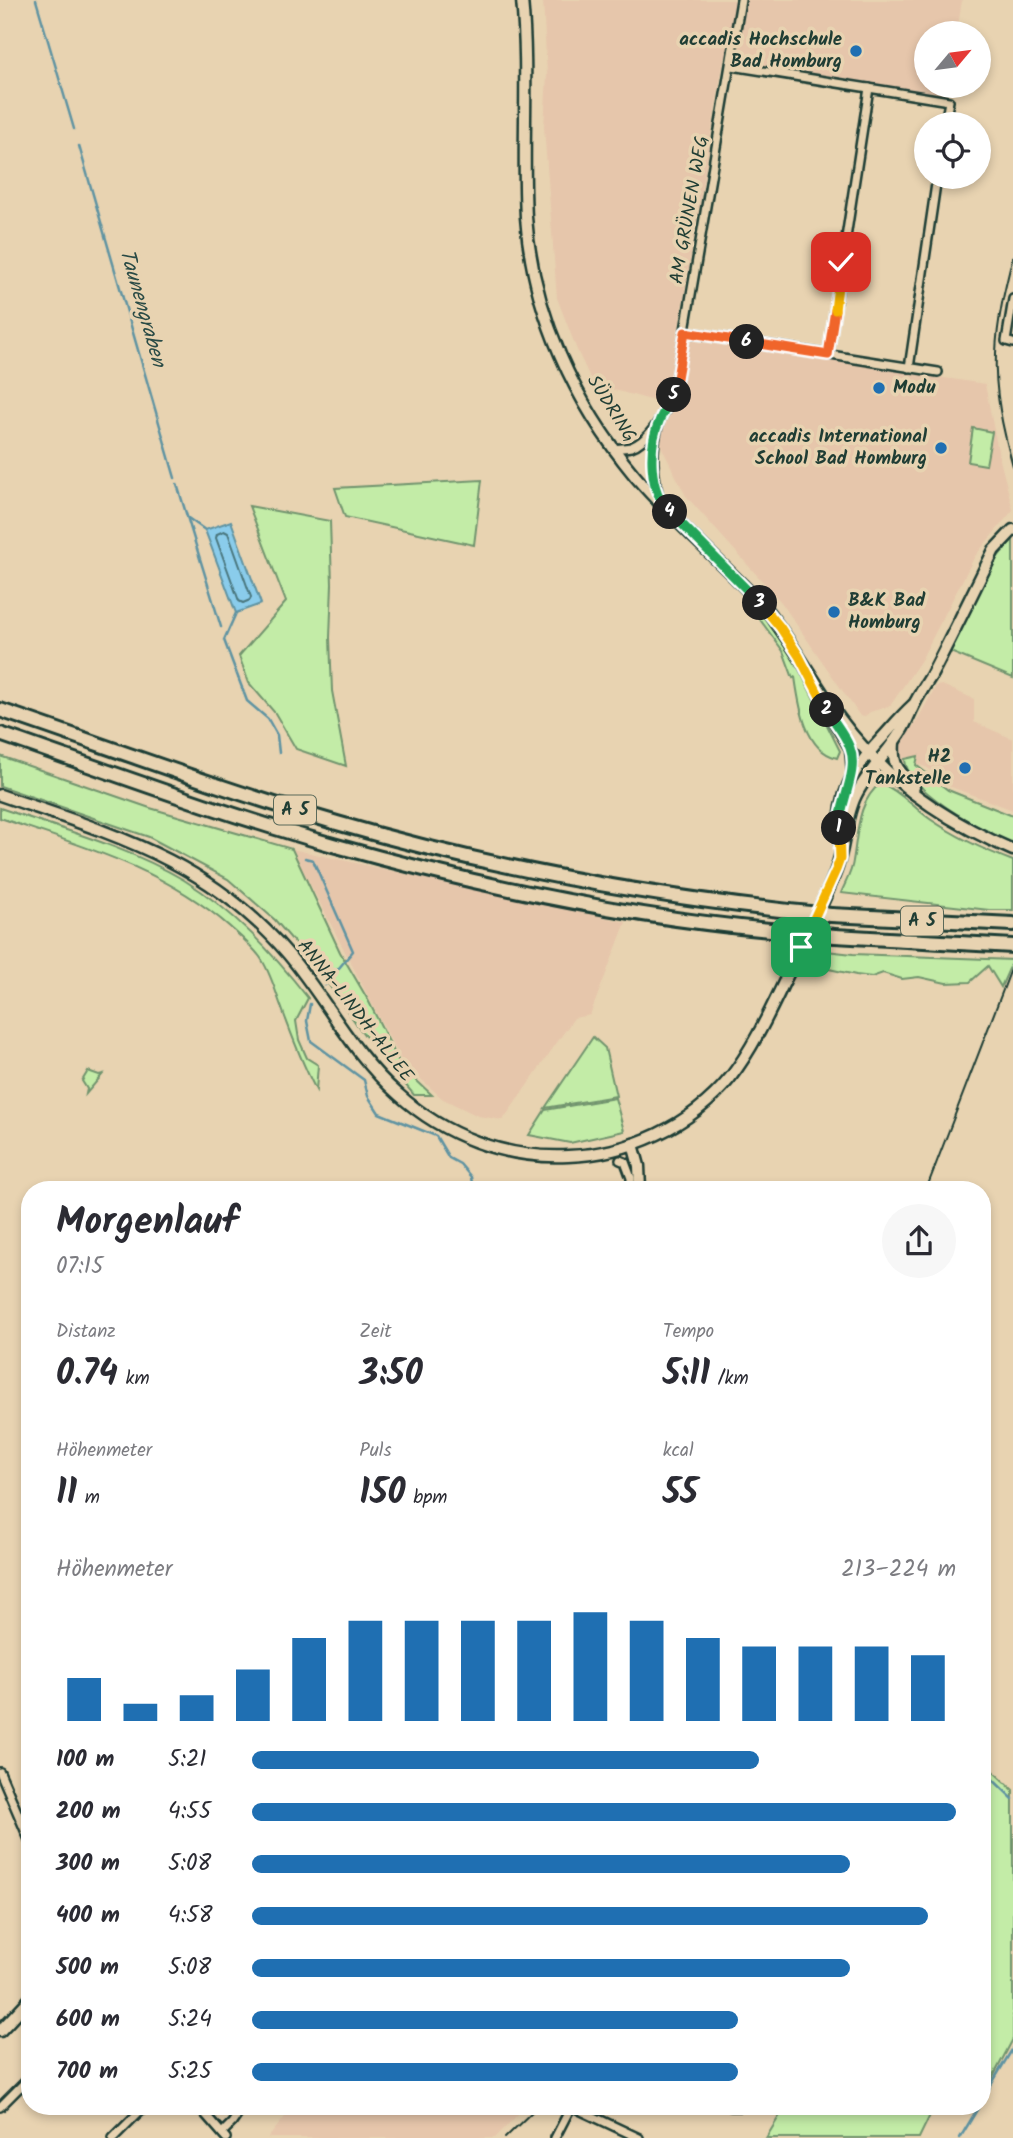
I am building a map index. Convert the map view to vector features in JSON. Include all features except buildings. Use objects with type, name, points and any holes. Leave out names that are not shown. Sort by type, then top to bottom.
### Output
[{"type":"highway","name":"A 5","points":[[0,710],[337,823],[434,849],[598,884],[789,911],[1013,924]]},
{"type":"highway","name":"A 5","points":[[0,734],[225,811],[429,871],[601,907],[706,923],[835,936],[1012,946]]},
{"type":"main road","name":"SÜDRING","points":[[522,0],[526,38],[526,218],[535,272],[556,347],[586,406],[614,449],[660,502],[765,608],[840,718],[868,752],[933,807]]},
{"type":"main road","points":[[840,859],[854,799],[877,762],[894,742],[994,550],[1013,530]]},
{"type":"main road","points":[[811,676],[851,750],[853,772]]},
{"type":"main road","points":[[840,859],[839,818],[844,794],[853,772],[915,702]]},
{"type":"main road","points":[[894,742],[893,755],[897,768],[933,807],[958,824],[1013,850]]},
{"type":"main road","name":"ANNA-LINDH-ALLEE","points":[[0,795],[149,849],[181,865],[216,888],[256,921],[283,948],[383,1080],[410,1105],[464,1138],[496,1148],[539,1156],[587,1155],[633,1144],[656,1135],[704,1104],[729,1079],[773,1005],[824,900],[840,859]]},
{"type":"main road","points":[[633,1144],[639,1166],[639,1181]]},
{"type":"main road","points":[[0,2032],[21,2009]]},
{"type":"street","name":"AM GRÜNEN WEG","points":[[614,449],[633,447],[659,421],[674,395],[732,66],[741,0]]},
{"type":"street","points":[[732,66],[949,101],[947,112]]},
{"type":"street","points":[[828,355],[869,88]]},
{"type":"street","points":[[909,368],[935,189]]},
{"type":"street","points":[[1013,299],[1006,341],[1013,343]]},
{"type":"street","points":[[685,332],[938,372]]},
{"type":"street","name":"AM GRÜNEN WEG","points":[[659,421],[653,448],[653,470],[660,502]]},
{"type":"street","points":[[620,1160],[625,1162],[629,1170],[630,1181]]},
{"type":"street","points":[[0,1772],[21,1821]]},
{"type":"street","points":[[0,2107],[21,2086]]},
{"type":"street","points":[[113,2138],[136,2115]]},
{"type":"street","points":[[206,2115],[224,2136],[238,2115]]},
{"type":"street","points":[[555,2138],[568,2115]]},
{"type":"street","points":[[589,2115],[639,2138]]},
{"type":"shaded area","points":[[543,0],[962,0],[959,21],[914,21],[914,90],[724,58],[677,338],[985,384],[1013,510],[975,556],[921,660],[890,706],[870,712],[864,717],[860,716],[781,602],[686,496],[656,436],[658,402],[593,384],[557,298],[544,127],[547,75]]},
{"type":"shaded area","points":[[942,685],[974,699],[974,722],[1013,739],[1013,810],[943,784],[928,768],[917,764],[918,756],[899,760],[899,746],[909,728],[914,726],[936,686]]},
{"type":"shaded area","points":[[292,849],[626,922],[590,1015],[574,1018],[503,1120],[478,1116],[443,1099],[402,1062]]},
{"type":"shaded area","points":[[287,2115],[517,2115],[495,2138],[268,2138]]},
{"type":"green space","points":[[973,428],[992,432],[986,465],[968,462]]},
{"type":"green space","points":[[482,480],[474,545],[345,517],[335,488]]},
{"type":"green space","points":[[249,506],[330,521],[332,691],[346,766],[296,749],[275,713],[249,683],[239,656],[286,602]]},
{"type":"green space","points":[[1013,539],[1013,678],[948,651],[996,559]]},
{"type":"green space","points":[[753,610],[761,611],[787,645],[840,751],[837,758],[826,754],[811,737],[802,713],[795,677],[793,678],[783,651]]},
{"type":"green space","points":[[0,756],[150,808],[292,849],[340,952],[401,1066],[432,1095],[414,1095],[365,1036],[319,971],[275,920],[228,879],[149,837],[0,786]]},
{"type":"green space","points":[[918,756],[916,765],[948,790],[1013,816],[1013,845],[949,809],[918,784],[909,772],[905,759]]},
{"type":"green space","points":[[881,783],[949,831],[1013,861],[1013,910],[989,910],[841,893],[850,873],[863,808],[873,790]]},
{"type":"green space","points":[[0,808],[94,840],[163,868],[202,892],[236,919],[308,998],[296,1021],[299,1040],[307,1058],[318,1065],[316,1090],[267,968],[257,953],[238,934],[204,907],[149,874],[91,849],[0,818]]},
{"type":"green space","points":[[808,949],[853,954],[1013,960],[1001,987],[988,966],[970,982],[946,983],[919,977],[902,979],[883,973],[872,977],[829,969],[805,958]]},
{"type":"green space","points":[[593,1037],[605,1048],[616,1096],[545,1108]]},
{"type":"green space","points":[[88,1071],[103,1074],[86,1094],[87,1089],[82,1081]]},
{"type":"green space","points":[[615,1098],[624,1131],[570,1143],[529,1135],[545,1110]]},
{"type":"green space","points":[[991,1769],[1013,1790],[1013,2039],[991,2081]]},
{"type":"green space","points":[[780,2115],[930,2115],[919,2138],[766,2138]]},
{"type":"water","points":[[231,521],[261,604],[236,613],[205,530]]},
{"type":"waterway","name":"Taunengraben","points":[[36,0],[74,129]]},
{"type":"waterway","name":"Taunengraben","points":[[79,146],[175,478]]},
{"type":"waterway","name":"Taunengraben","points":[[177,484],[221,627]]},
{"type":"waterway","points":[[188,518],[205,530]]},
{"type":"waterway","name":"Taunengraben","points":[[236,613],[224,640],[247,701],[268,719],[277,735],[279,753]]},
{"type":"waterway","name":"Taunengraben","points":[[305,858],[313,860],[353,951],[325,985]]},
{"type":"waterway","name":"Taunengraben","points":[[310,1004],[307,1021],[311,1041],[364,1080],[368,1096],[379,1113],[436,1136],[449,1158],[460,1164],[472,1181]]},
{"type":"waterway","name":"Taunengraben","points":[[991,1778],[1013,1799]]},
{"type":"waterway","name":"Taunengraben","points":[[991,2085],[1013,2048]]},
{"type":"waterway","name":"Taunengraben","points":[[960,2138],[974,2115]]},
{"type":"tram line","points":[[1013,256],[1000,316],[996,367],[1000,410],[1013,466]]},
{"type":"tram line","points":[[929,1181],[1013,964]]},
{"type":"tram line","points":[[505,2138],[529,2115]]},
{"type":"place","name":"accadis Hochschule Bad Homburg","points":[[856,51]]},
{"type":"place","name":"Modu","points":[[879,388]]},
{"type":"place","name":"accadis International School Bad Homburg","points":[[941,448]]},
{"type":"place","name":"B&K Bad Homburg","points":[[834,612]]},
{"type":"place","name":"H2 Tankstelle","points":[[965,768]]},
{"type":"route","points":[[801,947],[840,859],[839,818],[844,794],[853,772],[851,750],[811,676],[780,627],[746,588],[660,502],[653,470],[653,448],[659,421],[674,395],[685,332],[828,355],[841,262]]}]
